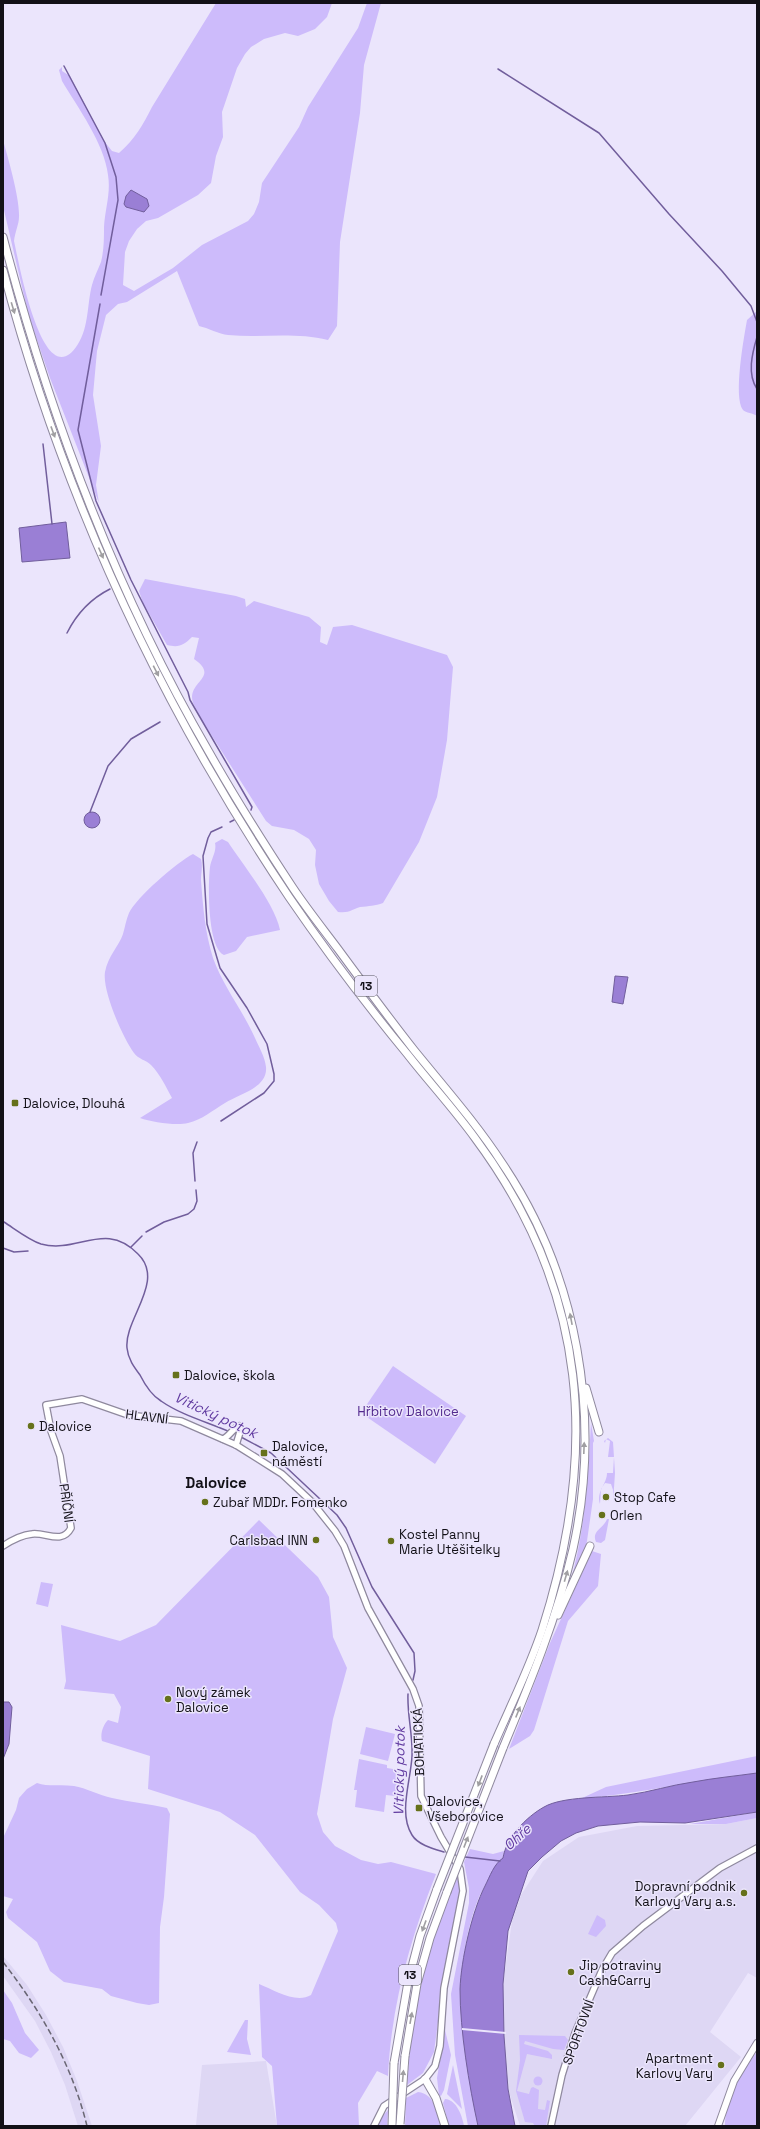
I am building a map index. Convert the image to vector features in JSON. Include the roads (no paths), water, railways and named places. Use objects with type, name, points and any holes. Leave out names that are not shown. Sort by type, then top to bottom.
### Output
[{"type":"highway","name":"13","points":[[3,238],[34,348],[72,459],[127,593],[180,701],[209,753],[295,891],[378,1002],[455,1098],[505,1166],[542,1231],[568,1308],[583,1379],[585,1442],[580,1512],[568,1570],[548,1637],[446,1892],[430,1938],[417,1984],[404,2056],[400,2125]]},
{"type":"highway","name":"13","points":[[3,270],[43,405],[79,503],[120,597],[173,705],[202,758],[289,897],[366,1004],[471,1133],[498,1170],[535,1235],[562,1312],[575,1382],[576,1442],[571,1513],[560,1570],[540,1634],[494,1744],[420,1936],[408,1982],[394,2063],[392,2126]]},
{"type":"highway","points":[[583,1379],[599,1432]]},
{"type":"highway","points":[[548,1637],[590,1546]]},
{"type":"highway","points":[[425,2079],[436,2098],[445,2126]]},
{"type":"main road","points":[[718,2126],[734,2081],[757,2043]]},
{"type":"street","name":"HLAVNÍ","points":[[46,1405],[82,1399],[128,1415],[147,1415],[181,1421],[226,1438]]},
{"type":"street","name":"PŘÍČNÍ","points":[[3,1546],[18,1537],[32,1534],[61,1538],[68,1534],[71,1528],[60,1456],[51,1431],[46,1405]]},
{"type":"street","points":[[226,1438],[232,1429],[239,1426],[240,1432],[236,1443]]},
{"type":"street","name":"BOHATICKÁ","points":[[226,1438],[236,1443],[282,1474],[320,1511],[335,1531],[344,1546],[368,1608],[413,1689],[419,1706],[421,1796],[441,1837],[460,1869],[463,1883],[462,1901],[444,1988],[438,2056],[435,2066],[425,2079]]},
{"type":"street","name":"SPORTOVNÍ","points":[[551,2126],[562,2075],[575,2032],[602,1970],[612,1953],[643,1926],[720,1868],[757,1848]]},
{"type":"street","points":[[374,2126],[384,2106],[425,2079]]},
{"type":"water","points":[[131,190],[147,199],[149,206],[144,212],[126,207],[124,204],[126,196]]},
{"type":"water","points":[[66,522],[70,558],[22,562],[19,528]]},
{"type":"water","points":[[92,812],[99,817],[100,820],[95,827],[92,828],[85,823],[84,820],[89,813]]},
{"type":"water","points":[[615,976],[628,977],[623,1004],[612,1002]]},
{"type":"water","points":[[3,1702],[9,1702],[12,1707],[9,1744],[3,1759]]},
{"type":"water","name":"Ohře","points":[[757,1773],[757,1812],[685,1823],[640,1822],[598,1826],[576,1833],[561,1841],[528,1871],[508,1931],[503,1984],[504,2036],[508,2089],[515,2126],[478,2126],[468,2076],[463,2040],[460,2005],[462,1964],[468,1936],[480,1896],[492,1870],[503,1858],[508,1843],[518,1829],[530,1816],[552,1803],[573,1799],[628,1795],[685,1783]]},
{"type":"waterway","points":[[64,66],[105,143],[116,177],[118,200],[101,295]]},
{"type":"waterway","points":[[498,69],[599,133],[669,214],[722,271],[751,306],[757,322]]},
{"type":"waterway","points":[[100,304],[78,430],[96,501],[131,580],[188,692],[190,700],[252,807],[251,810]]},
{"type":"waterway","points":[[757,337],[751,364],[752,377],[757,389]]},
{"type":"waterway","points":[[43,444],[52,524]]},
{"type":"waterway","points":[[67,633],[75,619],[85,607],[96,597],[110,589]]},
{"type":"waterway","points":[[90,812],[108,766],[131,739],[160,722]]},
{"type":"waterway","points":[[230,822],[234,820]]},
{"type":"waterway","points":[[221,1121],[264,1093],[274,1081],[274,1074],[267,1044],[247,1008],[220,968],[207,924],[203,856],[211,832],[222,827]]},
{"type":"waterway","points":[[195,1181],[193,1153],[197,1142]]},
{"type":"waterway","points":[[146,1232],[164,1222],[188,1214],[194,1209],[197,1201],[196,1190]]},
{"type":"waterway","name":"Vitický potok","points":[[4,1222],[41,1244],[54,1246],[91,1240],[114,1240],[126,1244],[138,1254],[145,1265],[148,1276],[146,1288],[131,1325],[128,1337],[127,1348],[132,1363],[149,1390],[157,1399],[186,1414],[230,1432]]},
{"type":"waterway","points":[[131,1247],[142,1236]]},
{"type":"waterway","points":[[3,1248],[14,1252],[28,1251]]},
{"type":"waterway","name":"Vitický potok","points":[[241,1437],[271,1453],[337,1515],[346,1528],[372,1587],[414,1653],[415,1671],[413,1680]]},
{"type":"waterway","name":"Vitický potok","points":[[408,1694],[412,1748],[406,1796],[406,1817],[408,1826],[412,1835],[418,1841],[426,1846],[444,1852]]},
{"type":"waterway","name":"Vitický potok","points":[[465,1857],[500,1861]]},
{"type":"railway","points":[[3,1962],[30,2000],[54,2040],[73,2082],[81,2103],[87,2126]]},
{"type":"place","name":"Dalovice, Dlouhá","points":[[15,1103]]},
{"type":"place","name":"Dalovice, škola","points":[[176,1375]]},
{"type":"place","name":"Dalovice","points":[[31,1426]]},
{"type":"place","name":"Dalovice, náměstí","points":[[264,1453]]},
{"type":"place","name":"Stop Cafe","points":[[606,1497]]},
{"type":"place","name":"Zubař MDDr. Fomenko","points":[[205,1502]]},
{"type":"place","name":"Orlen","points":[[602,1515]]},
{"type":"place","name":"Carlsbad INN","points":[[316,1540]]},
{"type":"place","name":"Kostel Panny Marie Utěšitelky","points":[[391,1541]]},
{"type":"place","name":"Nový zámek Dalovice","points":[[168,1699]]},
{"type":"place","name":"Dalovice, Všeborovice","points":[[419,1808]]},
{"type":"place","name":"Dopravní podnik Karlovy Vary a.s.","points":[[744,1893]]},
{"type":"place","name":"Jip potraviny Cash&Carry","points":[[571,1972]]},
{"type":"place","name":"Apartment Karlovy Vary","points":[[721,2065]]},
{"type":"district","name":"Dalovice","points":[[216,1483]]},
{"type":"park label","name":"Hřbitov Dalovice","points":[[408,1411]]}]
